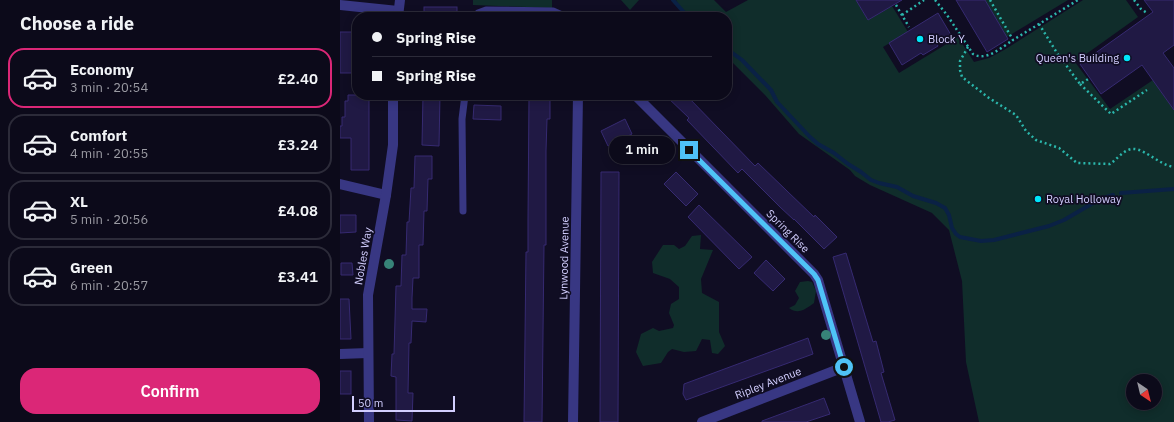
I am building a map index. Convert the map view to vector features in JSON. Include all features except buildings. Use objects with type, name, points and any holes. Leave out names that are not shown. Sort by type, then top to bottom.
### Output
[{"type":"street","points":[[398,12],[400,0]]},
{"type":"street","points":[[340,5],[385,12]]},
{"type":"street","name":"Nobles Way","points":[[368,422],[368,295],[386,195],[393,145],[393,100]]},
{"type":"street","name":"Lynwood Avenue","points":[[573,422],[578,100]]},
{"type":"street","name":"Spring Rise","points":[[640,100],[814,274],[820,285],[860,422]]},
{"type":"street","points":[[340,184],[386,195]]},
{"type":"street","points":[[340,354],[368,353]]},
{"type":"street","name":"Ripley Avenue","points":[[702,422],[844,367]]},
{"type":"lane","points":[[481,12],[486,10],[555,12]]},
{"type":"lane","points":[[463,211],[462,119],[464,100]]},
{"type":"path","points":[[902,15],[924,0]]},
{"type":"path","points":[[935,0],[947,14],[968,48],[973,54],[981,57],[998,50],[1078,0]]},
{"type":"path","points":[[990,0],[1013,40]]},
{"type":"path","points":[[1134,0],[1140,10],[1147,13]]},
{"type":"path","points":[[896,6],[909,27]]},
{"type":"path","points":[[1039,24],[1057,54],[1080,84],[1110,114],[1147,90]]},
{"type":"path","points":[[968,48],[960,61],[962,77],[989,98],[1016,115],[1026,130],[1036,140],[1059,148],[1077,163],[1110,164],[1126,150],[1133,148],[1138,149],[1164,165],[1174,166]]},
{"type":"path","points":[[1080,84],[1090,78]]},
{"type":"green space","points":[[473,0],[552,0],[552,8],[473,5]]},
{"type":"green space","points":[[621,0],[639,0],[630,10]]},
{"type":"green space","name":"Royal Holloway","points":[[676,0],[714,0],[726,12],[683,12]]},
{"type":"green space","name":"Royal Holloway","points":[[748,0],[856,0],[868,20],[892,6],[908,32],[883,47],[899,73],[958,37],[974,62],[989,58],[1004,50],[1083,0],[1126,0],[1138,17],[1075,62],[1110,109],[1153,80],[1174,110],[1174,422],[979,422],[966,362],[962,281],[949,230],[932,213],[870,185],[855,176],[850,170],[799,134],[765,95],[732,62],[732,12],[726,12]]},
{"type":"green space","points":[[985,0],[1068,0],[1007,37]]},
{"type":"green space","points":[[701,235],[700,249],[713,250],[701,279],[702,293],[719,302],[719,332],[725,346],[718,354],[712,353],[710,340],[702,339],[696,351],[684,352],[672,349],[668,352],[661,363],[643,366],[636,352],[641,334],[653,328],[659,331],[673,328],[674,325],[669,313],[671,304],[679,299],[679,287],[670,279],[653,273],[652,262],[663,245],[674,245],[679,249],[685,246],[692,236]]},
{"type":"green space","points":[[800,282],[812,282],[816,291],[814,303],[799,311],[792,310],[789,308],[795,305],[799,298],[795,291]]},
{"type":"waterway","points":[[673,0],[684,12]]},
{"type":"waterway","points":[[732,53],[742,60],[771,90],[777,102],[818,144],[834,153],[871,180],[897,187],[913,196],[936,203],[945,208],[949,215],[952,228],[960,237],[981,241],[994,240],[1049,226],[1064,220],[1100,199],[1113,195]]},
{"type":"waterway","points":[[1121,193],[1174,189]]},
{"type":"place","name":"Block Y","points":[[920,39]]},
{"type":"place","name":"Queen's Building","points":[[1127,58]]},
{"type":"place","name":"Royal Holloway","points":[[1038,199]]},
{"type":"route","points":[[689,150],[814,274],[818,280],[844,367]]}]
